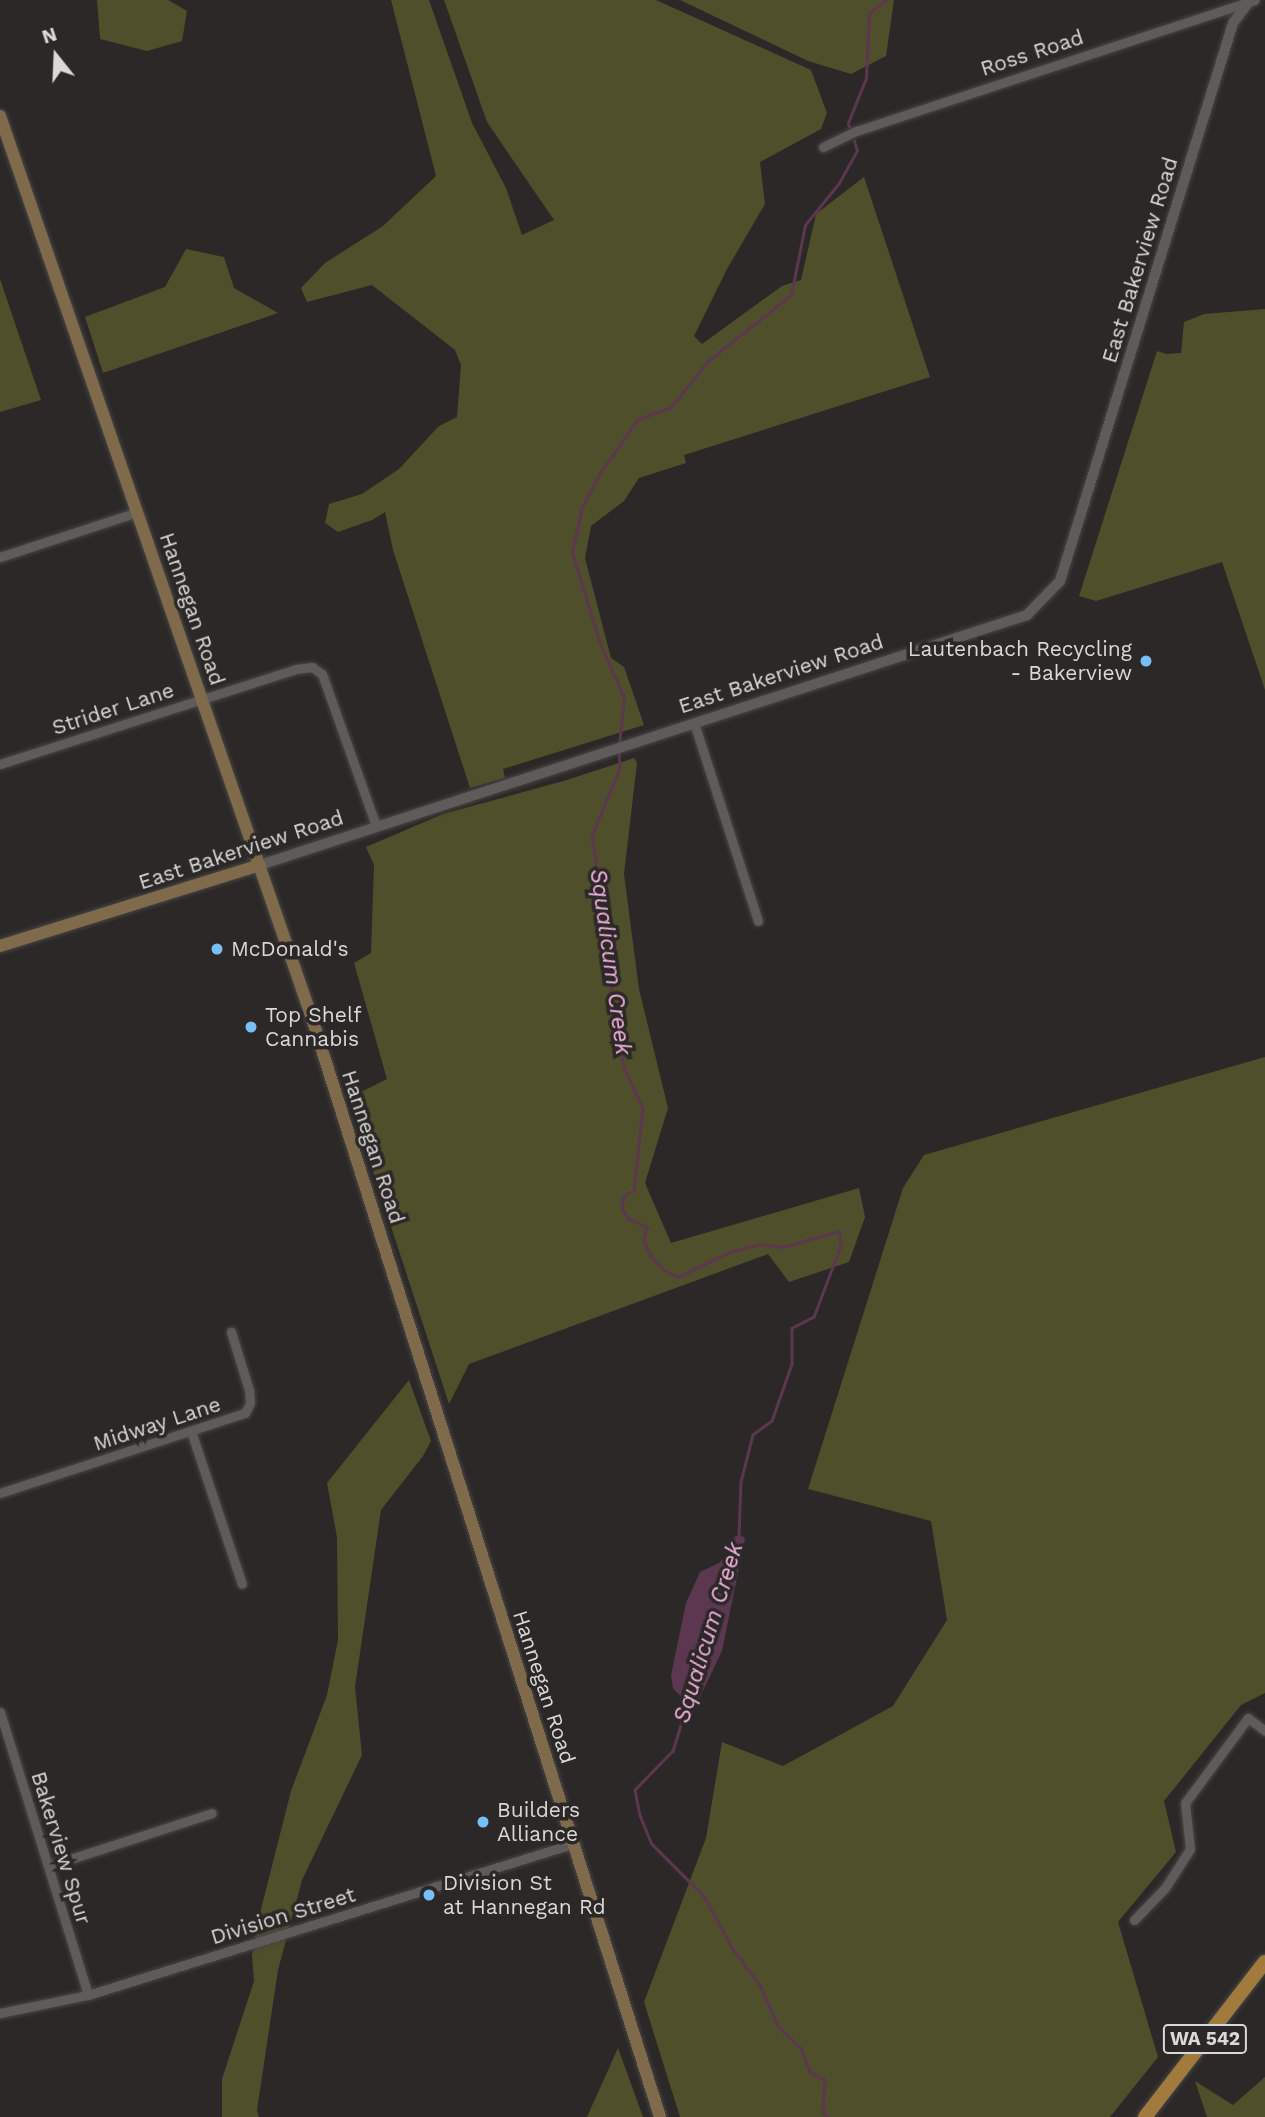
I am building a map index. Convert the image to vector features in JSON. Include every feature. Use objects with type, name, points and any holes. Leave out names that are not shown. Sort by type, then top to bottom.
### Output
[{"type":"main road","name":"Hannegan Road","points":[[0,117],[260,865],[575,1843],[660,2117]]},
{"type":"main road","name":"East Bakerview Road","points":[[0,946],[260,865]]},
{"type":"main road","name":"WA 542","points":[[1145,2117],[1265,1962]]},
{"type":"street","name":"Ross Road","points":[[823,147],[856,131],[1252,1]]},
{"type":"street","name":"East Bakerview Road","points":[[260,865],[1027,615],[1060,581],[1233,23],[1252,1]]},
{"type":"street","points":[[0,557],[138,512]]},
{"type":"street","name":"Strider Lane","points":[[0,764],[296,669],[318,670],[376,826]]},
{"type":"street","points":[[694,723],[758,921]]},
{"type":"street","name":"Midway Lane","points":[[0,1493],[244,1413],[250,1403],[231,1332]]},
{"type":"street","points":[[191,1431],[242,1584]]},
{"type":"street","name":"Bakerview Spur","points":[[0,1712],[88,1995]]},
{"type":"street","points":[[1134,1920],[1165,1888],[1190,1849],[1185,1803],[1248,1718],[1265,1731]]},
{"type":"street","points":[[49,1866],[212,1813]]},
{"type":"street","name":"Division Street","points":[[0,2013],[88,1995],[575,1843]]},
{"type":"shaded area","points":[[97,0],[168,0],[187,11],[182,41],[147,51],[100,39]]},
{"type":"shaded area","points":[[391,0],[429,0],[472,123],[506,188],[522,235],[554,220],[487,122],[444,0],[656,0],[811,70],[827,113],[821,129],[760,162],[765,204],[727,269],[694,336],[702,344],[782,286],[801,280],[816,214],[864,177],[930,377],[684,455],[686,463],[639,478],[624,501],[591,526],[585,558],[611,658],[624,667],[644,725],[503,769],[505,778],[470,788],[393,550],[385,512],[372,520],[338,532],[325,523],[329,504],[362,494],[399,469],[439,426],[457,417],[461,365],[455,350],[372,285],[307,302],[301,288],[325,263],[383,226],[436,176]]},
{"type":"shaded area","points":[[680,0],[894,0],[886,56],[851,74],[808,61]]},
{"type":"shaded area","points":[[186,249],[224,257],[234,288],[278,313],[103,373],[85,317],[165,287]]},
{"type":"shaded area","points":[[0,279],[41,400],[0,412]]},
{"type":"shaded area","points":[[1265,309],[1265,690],[1222,562],[1096,601],[1079,596],[1157,351],[1166,354],[1181,353],[1184,322],[1204,314]]},
{"type":"shaded area","points":[[634,758],[637,763],[624,874],[639,989],[668,1108],[645,1183],[671,1243],[859,1188],[865,1217],[849,1262],[789,1282],[768,1254],[469,1364],[449,1404],[349,1098],[387,1079],[354,963],[371,953],[374,865],[366,847],[443,814],[567,780]]},
{"type":"shaded area","points":[[1265,1057],[1265,1693],[1241,1705],[1164,1801],[1176,1852],[1118,1922],[1158,2057],[1110,2117],[680,2117],[644,2002],[706,1838],[722,1742],[783,1766],[893,1706],[947,1620],[931,1521],[808,1489],[903,1188],[924,1155]]},
{"type":"shaded area","points":[[409,1380],[431,1441],[423,1456],[381,1510],[355,1687],[362,1755],[302,1880],[278,1970],[257,2110],[259,2117],[222,2117],[222,2079],[254,1981],[252,1956],[257,1925],[291,1791],[327,1695],[338,1640],[337,1537],[327,1483]]},
{"type":"shaded area","points":[[618,2048],[643,2117],[587,2117]]},
{"type":"shaded area","points":[[1265,2077],[1265,2117],[1207,2117],[1195,2081],[1233,2105]]},
{"type":"water","points":[[740,1535],[745,1538],[722,1651],[698,1701],[685,1701],[673,1688],[671,1675],[686,1603],[700,1572],[719,1563],[730,1551],[734,1537]]},
{"type":"waterway","name":"Squalicum Creek","points":[[849,127],[848,123],[866,78],[869,13],[886,0]]},
{"type":"waterway","name":"Squalicum Creek","points":[[619,744],[624,698],[599,641],[572,552],[582,507],[600,473],[638,419],[671,407],[708,361],[791,295],[805,225],[839,183],[857,151],[854,141]]},
{"type":"waterway","name":"Squalicum Creek","points":[[619,751],[620,769],[592,836],[606,919],[615,1026],[625,1070],[643,1108],[634,1191],[624,1196],[622,1208],[628,1218],[647,1227],[644,1240],[651,1256],[664,1270],[678,1277],[730,1252],[759,1244],[783,1247],[839,1231],[841,1246],[814,1317],[792,1328],[792,1364],[772,1421],[753,1435],[741,1482],[739,1537]]},
{"type":"waterway","name":"Squalicum Creek","points":[[690,1697],[673,1751],[635,1790],[640,1815],[652,1844],[704,1896],[733,1949],[760,1985],[778,2026],[801,2048],[810,2072],[825,2080],[823,2111],[827,2117]]},
{"type":"place","name":"Lautenbach Recycling - Bakerview","points":[[1146,661]]},
{"type":"place","name":"McDonald's","points":[[217,949]]},
{"type":"place","name":"Top Shelf Cannabis","points":[[251,1027]]},
{"type":"place","name":"Builders Alliance","points":[[483,1822]]},
{"type":"place","name":"Division St at Hannegan Rd","points":[[429,1895]]}]
